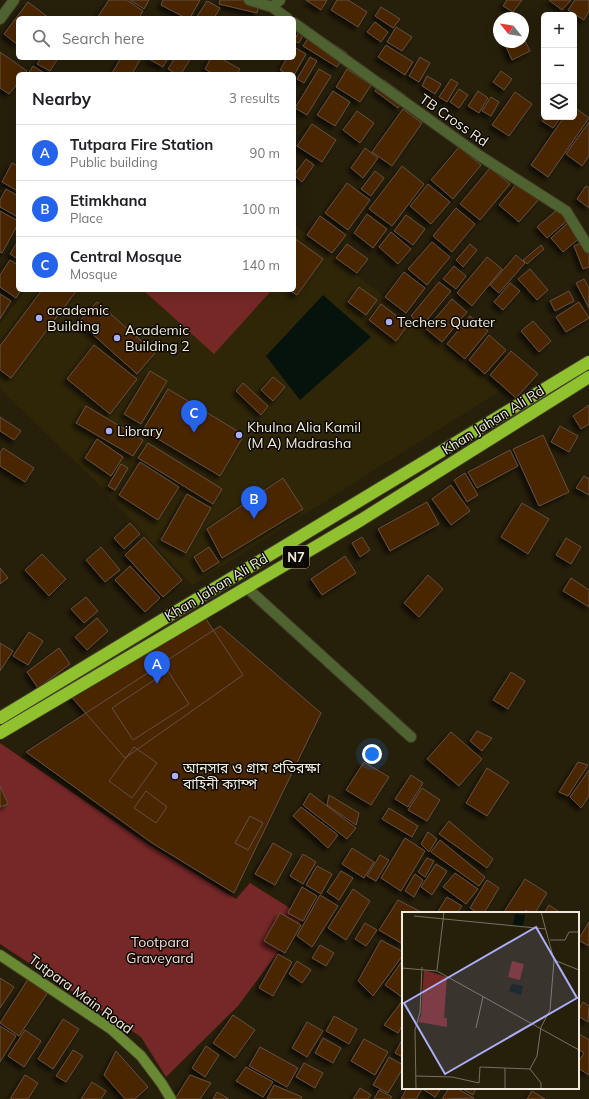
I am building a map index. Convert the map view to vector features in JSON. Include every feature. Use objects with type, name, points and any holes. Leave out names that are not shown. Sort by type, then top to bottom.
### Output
[{"type":"highway","name":"Khan Jahan Ali Rd","points":[[0,718],[277,549],[347,509],[589,362]]},
{"type":"highway","name":"Khan Jahan Ali Rd","points":[[0,734],[361,520],[589,377]]},
{"type":"street","points":[[0,19],[14,0]]},
{"type":"street","points":[[249,0],[276,3],[286,16]]},
{"type":"street","name":"TB Cross Rd","points":[[296,24],[480,156],[566,210],[589,248]]},
{"type":"street","points":[[246,587],[411,737]]},
{"type":"street","name":"Tutpara Main Road","points":[[0,955],[111,1029],[141,1056],[162,1084],[171,1099]]},
{"type":"shaded area","name":"Khulna Alia Kamil (M A) Madrasha","points":[[296,226],[500,391],[192,585],[94,480],[0,389],[0,323],[24,292],[296,292]]},
{"type":"shaded area","points":[[323,295],[371,337],[300,400],[266,356]]},
{"type":"green space","points":[[145,292],[270,292],[214,354]]},
{"type":"green space","name":"Tootpara Graveyard","points":[[0,743],[142,840],[236,899],[250,883],[304,917],[238,1006],[166,1077],[141,1037],[0,944]]},
{"type":"building","points":[[109,0],[127,0],[143,11],[140,16],[98,16]]},
{"type":"building","points":[[130,0],[149,0],[144,9]]},
{"type":"building","points":[[163,0],[200,0],[191,16],[182,16],[161,5]]},
{"type":"building","points":[[220,0],[260,0],[257,13],[219,4]]},
{"type":"building","points":[[306,0],[327,0],[321,10]]},
{"type":"building","points":[[337,0],[348,0],[367,12],[358,27],[331,10]]},
{"type":"building","points":[[507,0],[522,0],[513,12],[503,6]]},
{"type":"building","points":[[549,0],[571,0],[562,10]]},
{"type":"building","points":[[575,0],[589,0],[589,11],[584,20],[577,16],[577,12],[571,12],[568,10]]},
{"type":"building","points":[[207,1],[220,8],[215,16],[197,16]]},
{"type":"building","points":[[28,2],[46,16],[18,16]]},
{"type":"building","points":[[381,7],[400,19],[393,28],[375,16]]},
{"type":"building","points":[[16,18],[16,43],[4,34]]},
{"type":"building","points":[[375,22],[388,32],[381,42],[367,32]]},
{"type":"building","points":[[396,27],[412,37],[402,51],[387,42]]},
{"type":"building","points":[[300,30],[304,33],[299,43],[296,42],[296,37]]},
{"type":"building","points":[[313,31],[347,53],[337,67],[303,46]]},
{"type":"building","points":[[386,45],[413,62],[405,75],[378,57]]},
{"type":"building","points":[[296,48],[306,54],[296,72],[284,72],[280,70],[286,60],[296,60]]},
{"type":"building","points":[[507,48],[528,48],[530,51],[512,60]]},
{"type":"building","points":[[0,52],[27,71],[16,72],[16,85],[9,94],[0,88]]},
{"type":"building","points":[[310,57],[317,61],[304,83],[297,79]]},
{"type":"building","points":[[420,57],[430,63],[419,82],[409,76]]},
{"type":"building","points":[[40,60],[57,60],[50,71],[37,64]]},
{"type":"building","points":[[120,60],[140,60],[133,72],[113,72]]},
{"type":"building","points":[[151,60],[167,60],[163,67]]},
{"type":"building","points":[[174,60],[190,60],[182,72],[173,72],[168,69]]},
{"type":"building","points":[[210,60],[224,60],[240,69],[238,72],[210,72],[205,69]]},
{"type":"building","points":[[33,66],[43,72],[29,72]]},
{"type":"building","points":[[319,69],[331,76],[307,115],[296,109]]},
{"type":"building","points":[[347,69],[371,85],[360,102],[336,87]]},
{"type":"building","points":[[501,71],[512,79],[504,90],[493,82]]},
{"type":"building","points":[[427,76],[441,84],[435,94],[422,86]]},
{"type":"building","points":[[451,79],[458,83],[447,102],[439,97]]},
{"type":"building","points":[[384,80],[406,96],[398,108],[375,91]]},
{"type":"building","points":[[459,89],[468,95],[459,108],[450,102]]},
{"type":"building","points":[[333,91],[350,102],[335,126],[317,115]]},
{"type":"building","points":[[478,91],[488,98],[479,113],[468,106]]},
{"type":"building","points":[[515,92],[532,104],[509,136],[492,125]]},
{"type":"building","points":[[491,97],[499,102],[491,116],[482,111]]},
{"type":"building","points":[[403,109],[422,123],[392,166],[372,152]]},
{"type":"building","points":[[577,109],[589,118],[548,177],[531,165],[562,120],[577,120]]},
{"type":"building","points":[[357,111],[374,123],[360,143],[343,130]]},
{"type":"building","points":[[543,120],[559,120],[553,128],[542,121]]},
{"type":"building","points":[[589,122],[589,156],[582,166],[566,154]]},
{"type":"building","points":[[312,124],[336,140],[322,162],[297,146]]},
{"type":"building","points":[[459,147],[481,165],[453,199],[431,180]]},
{"type":"building","points":[[365,148],[378,158],[363,178],[351,168]]},
{"type":"building","points":[[306,159],[314,165],[302,182],[296,177],[296,172]]},
{"type":"building","points":[[12,163],[16,165],[16,190],[2,182]]},
{"type":"building","points":[[402,166],[424,184],[392,226],[369,209]]},
{"type":"building","points":[[490,168],[510,184],[480,220],[460,204]]},
{"type":"building","points":[[375,171],[384,178],[371,196],[361,189]]},
{"type":"building","points":[[518,182],[539,199],[519,222],[499,205]]},
{"type":"building","points":[[347,183],[370,200],[348,230],[325,213]]},
{"type":"building","points":[[428,184],[450,202],[431,224],[410,206]]},
{"type":"building","points":[[586,186],[589,188],[589,208],[577,199]]},
{"type":"building","points":[[6,189],[16,195],[16,216],[0,207],[0,200]]},
{"type":"building","points":[[456,208],[475,224],[452,252],[433,236]]},
{"type":"building","points":[[559,208],[569,219],[547,238],[537,227]]},
{"type":"building","points":[[0,211],[16,220],[16,228],[2,253],[0,252]]},
{"type":"building","points":[[367,214],[387,229],[373,248],[354,233]]},
{"type":"building","points":[[406,215],[425,229],[413,245],[394,231]]},
{"type":"building","points":[[320,216],[346,235],[332,253],[307,235]]},
{"type":"building","points":[[571,220],[584,234],[563,252],[551,238]]},
{"type":"building","points":[[391,232],[411,249],[398,264],[379,247]]},
{"type":"building","points":[[296,239],[323,259],[297,295],[292,292],[296,292]]},
{"type":"building","points":[[589,240],[589,267],[583,269],[574,246]]},
{"type":"building","points":[[432,242],[450,257],[427,285],[408,269]]},
{"type":"building","points":[[16,244],[16,258],[10,254]]},
{"type":"building","points":[[347,244],[368,259],[357,273],[336,258]]},
{"type":"building","points":[[470,244],[477,250],[463,267],[456,260]]},
{"type":"building","points":[[541,245],[544,249],[527,264],[523,260]]},
{"type":"building","points":[[516,255],[525,263],[499,293],[490,285]]},
{"type":"building","points":[[487,257],[502,269],[472,306],[457,293]]},
{"type":"building","points":[[10,260],[16,264],[16,292],[20,292],[16,298],[0,287],[0,275]]},
{"type":"building","points":[[454,266],[466,276],[456,289],[443,279]]},
{"type":"building","points":[[530,269],[548,290],[537,300],[518,279]]},
{"type":"building","points":[[404,272],[425,288],[406,313],[385,297]]},
{"type":"building","points":[[584,279],[589,288],[589,308],[576,283]]},
{"type":"building","points":[[439,282],[451,291],[422,326],[411,316]]},
{"type":"building","points":[[510,283],[520,291],[503,310],[494,302]]},
{"type":"building","points":[[359,287],[377,300],[366,315],[348,302]]},
{"type":"building","points":[[569,291],[574,301],[555,311],[550,301]]},
{"type":"building","name":"academic Building","points":[[40,292],[76,292],[11,378],[0,370],[0,346]]},
{"type":"building","points":[[0,294],[11,301],[0,319]]},
{"type":"building","points":[[452,299],[467,312],[442,342],[426,329]]},
{"type":"building","name":"Academic Building 2","points":[[97,302],[155,353],[137,374],[79,322]]},
{"type":"building","points":[[579,302],[589,318],[566,332],[556,317]]},
{"type":"building","name":"Techers Quater","points":[[381,304],[408,325],[396,341],[369,320]]},
{"type":"building","points":[[470,316],[488,331],[465,359],[447,344]]},
{"type":"building","points":[[533,321],[551,341],[539,352],[521,331]]},
{"type":"building","points":[[489,335],[506,350],[485,374],[469,360]]},
{"type":"building","points":[[94,345],[137,379],[110,414],[67,379]]},
{"type":"building","points":[[511,351],[538,374],[516,398],[490,375]]},
{"type":"building","points":[[150,371],[167,381],[141,424],[124,414]]},
{"type":"building","points":[[273,377],[285,387],[273,401],[261,390]]},
{"type":"building","points":[[243,383],[268,406],[261,415],[236,391]]},
{"type":"building","points":[[168,389],[244,435],[220,476],[143,430]]},
{"type":"building","points":[[589,405],[589,424],[581,429],[573,416]]},
{"type":"building","name":"Library","points":[[86,406],[143,440],[133,456],[76,423]]},
{"type":"building","points":[[0,417],[21,431],[14,440],[0,431]]},
{"type":"building","points":[[560,426],[578,436],[569,452],[551,442]]},
{"type":"building","points":[[543,435],[569,492],[539,506],[513,449]]},
{"type":"building","points":[[97,439],[123,457],[111,476],[85,458]]},
{"type":"building","points":[[148,443],[222,489],[213,504],[138,458]]},
{"type":"building","points":[[3,448],[34,468],[25,482],[0,466],[0,453]]},
{"type":"building","points":[[510,450],[518,466],[477,488],[468,472]]},
{"type":"building","points":[[140,462],[179,487],[158,520],[119,495]]},
{"type":"building","points":[[121,464],[128,468],[115,490],[108,486]]},
{"type":"building","points":[[465,473],[478,495],[467,502],[454,480]]},
{"type":"building","points":[[584,476],[589,479],[589,495],[576,488]]},
{"type":"building","points":[[283,478],[303,509],[222,558],[207,529]]},
{"type":"building","points":[[451,485],[470,511],[451,525],[432,499]]},
{"type":"building","points":[[187,494],[211,508],[186,553],[161,540]]},
{"type":"building","points":[[427,502],[439,524],[390,551],[378,529]]},
{"type":"building","points":[[522,503],[549,519],[528,554],[501,537]]},
{"type":"building","points":[[130,523],[140,534],[124,549],[114,538]]},
{"type":"building","points":[[144,537],[182,580],[163,597],[125,555]]},
{"type":"building","points":[[362,537],[370,550],[360,557],[352,543]]},
{"type":"building","points":[[566,538],[581,547],[571,564],[556,555]]},
{"type":"building","points":[[101,547],[120,570],[105,582],[86,560]]},
{"type":"building","points":[[209,547],[219,562],[203,572],[194,557]]},
{"type":"building","points":[[42,554],[66,579],[49,596],[25,570]]},
{"type":"building","points":[[345,556],[356,573],[322,595],[311,579]]},
{"type":"building","points":[[130,566],[160,598],[145,612],[115,580]]},
{"type":"building","points":[[0,568],[8,578],[0,584]]},
{"type":"building","points":[[428,575],[443,589],[419,617],[404,603]]},
{"type":"building","points":[[571,578],[589,590],[589,607],[563,591]]},
{"type":"building","points":[[86,597],[98,611],[84,623],[71,609]]},
{"type":"building","points":[[202,613],[243,675],[125,758],[68,693]]},
{"type":"building","points":[[97,618],[108,631],[87,650],[75,637]]},
{"type":"building","name":"আনসার ও গ্রাম প্রতিরক্ষা বাহিনী ক্যাম্প","points":[[220,626],[321,713],[234,893],[152,843],[26,752]]},
{"type":"building","points":[[29,632],[43,641],[28,665],[13,656]]},
{"type":"building","points":[[0,643],[13,651],[0,671]]},
{"type":"building","points":[[59,648],[70,664],[38,688],[27,672]]},
{"type":"building","points":[[168,671],[189,704],[133,740],[112,708]]},
{"type":"building","points":[[511,672],[525,681],[508,709],[493,700]]},
{"type":"building","points":[[477,731],[492,738],[482,751],[470,741]]},
{"type":"building","points":[[451,732],[482,759],[459,786],[427,759]]},
{"type":"building","points":[[134,747],[157,763],[132,798],[109,781]]},
{"type":"building","points":[[364,762],[389,777],[371,805],[346,790]]},
{"type":"building","points":[[578,762],[588,765],[568,796],[559,792]]},
{"type":"building","points":[[487,768],[509,782],[487,816],[466,803]]},
{"type":"building","points":[[589,770],[589,796],[581,808],[570,797]]},
{"type":"building","points":[[411,775],[423,783],[408,807],[395,799]]},
{"type":"building","points":[[0,786],[8,804],[0,807]]},
{"type":"building","points":[[422,788],[440,800],[427,821],[408,810]]},
{"type":"building","points":[[146,791],[167,807],[156,823],[134,808]]},
{"type":"building","points":[[310,793],[356,828],[347,839],[303,805]]},
{"type":"building","points":[[329,795],[359,813],[356,825],[327,805]]},
{"type":"building","points":[[301,807],[338,835],[328,848],[293,816]]},
{"type":"building","points":[[389,808],[418,826],[412,837],[382,819]]},
{"type":"building","points":[[250,816],[263,823],[248,850],[235,843]]},
{"type":"building","points":[[449,821],[493,859],[487,868],[439,834]]},
{"type":"building","points":[[428,832],[437,839],[429,852],[421,844]]},
{"type":"building","points":[[405,838],[425,851],[401,891],[381,878]]},
{"type":"building","points":[[440,840],[485,877],[479,886],[431,852]]},
{"type":"building","points":[[273,843],[292,854],[275,885],[255,874]]},
{"type":"building","points":[[352,848],[374,862],[364,878],[342,864]]},
{"type":"building","points":[[303,854],[316,862],[303,884],[290,876]]},
{"type":"building","points":[[380,855],[389,860],[376,881],[367,876]]},
{"type":"building","points":[[427,858],[434,861],[425,877],[418,872]]},
{"type":"building","points":[[436,864],[447,871],[432,895],[421,887]]},
{"type":"building","points":[[317,866],[332,874],[321,894],[306,885]]},
{"type":"building","points":[[341,871],[353,878],[339,900],[327,892]]},
{"type":"building","points":[[455,873],[478,889],[466,904],[443,887]]},
{"type":"building","points":[[415,874],[423,880],[414,897],[405,891]]},
{"type":"building","points":[[525,879],[547,893],[536,912],[529,912],[526,910],[525,912],[504,912]]},
{"type":"building","points":[[487,880],[499,888],[485,912],[476,912],[470,908]]},
{"type":"building","points":[[302,887],[317,896],[303,921],[288,913]]},
{"type":"building","points":[[353,889],[370,901],[346,940],[328,928]]},
{"type":"building","points":[[320,895],[338,906],[312,947],[297,936]]},
{"type":"building","points":[[447,897],[462,906],[458,912],[438,912]]},
{"type":"building","points":[[398,900],[421,912],[402,912],[401,943],[379,930]]},
{"type":"building","points":[[549,905],[560,912],[545,912]]},
{"type":"building","points":[[280,913],[301,925],[285,953],[264,941]]},
{"type":"building","points":[[589,922],[589,946],[579,941]]},
{"type":"building","points":[[365,923],[377,930],[366,946],[355,939]]},
{"type":"building","points":[[381,940],[402,951],[402,956],[373,996],[358,981]]},
{"type":"building","points":[[320,945],[334,953],[326,966],[312,958]]},
{"type":"building","points":[[278,954],[292,962],[273,996],[259,988]]},
{"type":"building","points":[[297,961],[311,970],[302,983],[289,974]]},
{"type":"building","points":[[402,961],[402,997],[385,985]]},
{"type":"building","points":[[0,978],[14,987],[0,1008]]},
{"type":"building","points":[[28,979],[48,992],[19,1036],[0,1023]]},
{"type":"building","points":[[402,1001],[402,1026],[398,1033],[384,1025]]},
{"type":"building","points":[[583,1002],[589,1006],[588,1022],[579,1017],[579,1009]]},
{"type":"building","points":[[233,1015],[255,1030],[235,1058],[213,1043]]},
{"type":"building","points":[[334,1016],[357,1029],[349,1044],[326,1031]]},
{"type":"building","points":[[63,1019],[79,1029],[53,1069],[38,1059]]},
{"type":"building","points":[[307,1022],[323,1031],[307,1057],[292,1048]]},
{"type":"building","points":[[0,1026],[16,1036],[0,1062]]},
{"type":"building","points":[[25,1030],[41,1041],[24,1067],[8,1056]]},
{"type":"building","points":[[579,1034],[589,1040],[589,1075],[579,1069],[579,1061],[584,1053],[579,1050]]},
{"type":"building","points":[[323,1038],[341,1048],[333,1063],[315,1053]]},
{"type":"building","points":[[364,1039],[388,1052],[375,1075],[351,1061]]},
{"type":"building","points":[[402,1040],[402,1056],[395,1053]]},
{"type":"building","points":[[206,1046],[219,1055],[205,1077],[192,1068]]},
{"type":"building","points":[[260,1047],[298,1068],[287,1087],[249,1066]]},
{"type":"building","points":[[73,1050],[83,1056],[66,1082],[56,1076]]},
{"type":"building","points":[[116,1051],[148,1087],[135,1099],[125,1099],[104,1075]]},
{"type":"building","points":[[389,1057],[402,1064],[402,1070],[388,1093],[373,1085]]},
{"type":"building","points":[[304,1063],[323,1073],[315,1088],[296,1077]]},
{"type":"building","points":[[246,1067],[273,1082],[263,1097],[236,1081]]},
{"type":"building","points":[[25,1075],[38,1083],[28,1099],[10,1099]]},
{"type":"building","points":[[190,1075],[211,1083],[200,1099],[175,1099]]},
{"type":"building","points":[[92,1082],[106,1091],[101,1099],[81,1099]]},
{"type":"building","points":[[274,1085],[302,1097],[301,1099],[267,1099]]},
{"type":"building","points":[[360,1088],[371,1095],[368,1099],[353,1099]]},
{"type":"building","points":[[406,1089],[422,1089],[416,1099],[401,1099]]},
{"type":"building","points":[[423,1089],[440,1089],[435,1097]]},
{"type":"building","points":[[448,1089],[458,1089],[474,1098],[442,1099]]},
{"type":"building","points":[[463,1089],[476,1089],[473,1095]]},
{"type":"building","points":[[379,1090],[392,1097],[390,1099],[374,1099]]},
{"type":"building","points":[[532,1091],[545,1099],[527,1099]]},
{"type":"building","points":[[217,1092],[229,1099],[213,1099]]},
{"type":"place","name":"academic Building","points":[[39,318]]},
{"type":"place","name":"Techers Quater","points":[[389,322]]},
{"type":"place","name":"Academic Building 2","points":[[117,338]]},
{"type":"place","name":"Library","points":[[109,431]]},
{"type":"place","name":"Central Mosque","points":[[194,433]]},
{"type":"place","name":"Khulna Alia Kamil (M A) Madrasha","points":[[239,435]]},
{"type":"place","name":"Etimkhana","points":[[254,519]]},
{"type":"place","name":"Tutpara Fire Station","points":[[157,684]]},
{"type":"place","name":"আনসার ও গ্রাম প্রতিরক্ষা বাহিনী ক্যাম্প","points":[[175,776]]}]
